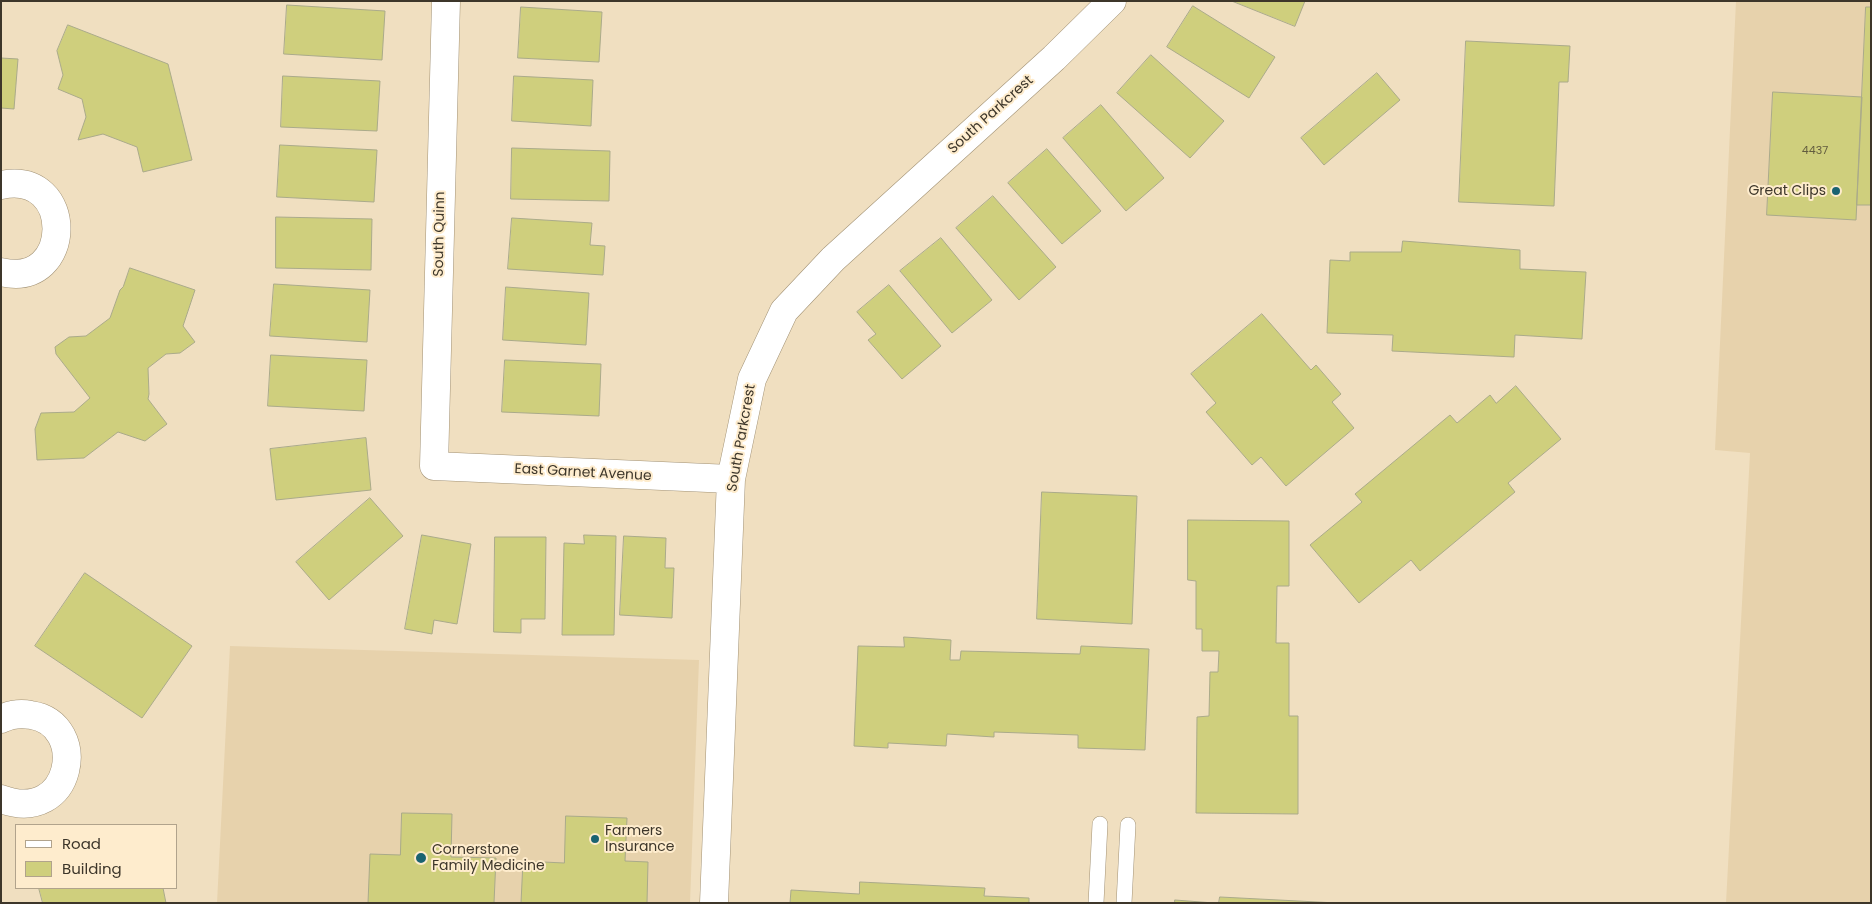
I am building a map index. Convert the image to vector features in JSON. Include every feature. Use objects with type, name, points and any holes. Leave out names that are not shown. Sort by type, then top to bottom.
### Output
[{"type":"street","name":"South Quinn","points":[[434,466],[446,1]]},
{"type":"street","name":"South Parkcrest","points":[[714,903],[731,479],[752,379],[784,312],[833,259],[1054,58],[1112,1]]},
{"type":"street","points":[[1,185],[10,183],[24,184],[37,190],[48,200],[55,211],[58,225],[57,238],[52,251],[44,261],[33,269],[21,273],[1,272]]},
{"type":"street","name":"East Garnet Avenue","points":[[434,466],[731,479]]},
{"type":"street","points":[[1,720],[8,716],[22,714],[36,716],[49,722],[59,733],[66,746],[68,760],[65,776],[57,789],[45,799],[30,804],[14,804],[1,799]]},
{"type":"lane","points":[[1096,903],[1100,824]]},
{"type":"lane","points":[[1124,903],[1128,825]]},
{"type":"shaded area","points":[[1736,1],[1871,1],[1871,903],[1726,903],[1750,453],[1715,450]]},
{"type":"shaded area","points":[[230,646],[699,660],[690,903],[217,903]]},
{"type":"building","points":[[1232,1],[1305,1],[1295,26]]},
{"type":"building","points":[[287,5],[385,11],[382,60],[284,54]]},
{"type":"building","points":[[1193,6],[1275,57],[1249,98],[1167,47]]},
{"type":"building","points":[[521,7],[602,12],[599,62],[518,58]]},
{"type":"building","points":[[1866,7],[1871,7],[1871,205],[1857,205]]},
{"type":"building","points":[[68,25],[168,64],[192,160],[143,172],[137,147],[103,134],[78,140],[86,117],[82,99],[58,89],[63,75],[57,51]]},
{"type":"building","points":[[1466,41],[1570,46],[1568,82],[1559,82],[1554,206],[1459,202]]},
{"type":"building","points":[[1151,55],[1224,121],[1190,158],[1117,93]]},
{"type":"building","points":[[1,58],[18,59],[14,109],[1,108]]},
{"type":"building","points":[[1377,73],[1400,100],[1324,165],[1301,138]]},
{"type":"building","points":[[283,76],[380,81],[377,131],[281,127]]},
{"type":"building","points":[[514,76],[593,80],[591,126],[512,121]]},
{"type":"building","points":[[1773,92],[1862,97],[1856,220],[1767,215]]},
{"type":"building","points":[[1101,105],[1164,178],[1126,211],[1063,138]]},
{"type":"building","points":[[280,145],[377,150],[374,202],[277,197]]},
{"type":"building","points":[[512,148],[610,151],[609,201],[511,199]]},
{"type":"building","points":[[1047,149],[1101,211],[1062,244],[1008,183]]},
{"type":"building","points":[[993,196],[1056,267],[1019,300],[956,228]]},
{"type":"building","points":[[276,217],[372,219],[371,270],[276,268]]},
{"type":"building","points":[[512,218],[592,223],[590,245],[605,246],[603,275],[508,269]]},
{"type":"building","points":[[941,238],[992,300],[952,333],[900,271]]},
{"type":"building","points":[[1403,241],[1520,250],[1520,269],[1586,272],[1582,339],[1515,335],[1514,357],[1392,351],[1393,335],[1327,333],[1330,260],[1350,261],[1350,252],[1401,252]]},
{"type":"building","points":[[130,268],[195,290],[183,326],[195,342],[180,353],[166,354],[148,368],[148,399],[167,424],[145,441],[118,432],[84,458],[37,460],[35,429],[41,413],[74,412],[90,398],[56,354],[55,347],[69,337],[86,336],[110,318]]},
{"type":"building","points":[[274,284],[370,290],[367,342],[270,336]]},
{"type":"building","points":[[889,285],[941,346],[902,379],[868,340],[876,334],[857,312]]},
{"type":"building","points":[[506,287],[589,293],[586,345],[503,340]]},
{"type":"building","points":[[1262,314],[1311,370],[1316,365],[1341,394],[1332,402],[1354,428],[1286,486],[1261,457],[1252,465],[1206,412],[1216,403],[1191,374]]},
{"type":"building","points":[[271,355],[367,360],[364,411],[268,406]]},
{"type":"building","points":[[505,360],[601,364],[599,416],[502,412]]},
{"type":"building","points":[[1516,386],[1561,439],[1508,483],[1515,492],[1420,571],[1411,560],[1359,603],[1310,545],[1362,502],[1355,494],[1450,415],[1457,423],[1490,395],[1496,403]]},
{"type":"building","points":[[366,438],[371,490],[276,500],[270,449]]},
{"type":"building","points":[[1042,492],[1137,496],[1132,624],[1037,619]]},
{"type":"building","points":[[370,498],[403,536],[329,600],[296,562]]},
{"type":"building","points":[[1188,520],[1289,521],[1289,586],[1277,586],[1276,643],[1289,643],[1289,716],[1298,716],[1298,814],[1196,813],[1197,717],[1209,716],[1210,672],[1218,672],[1219,651],[1202,651],[1202,629],[1196,629],[1196,581],[1188,580]]},
{"type":"building","points":[[422,535],[471,544],[457,624],[434,620],[432,634],[405,629]]},
{"type":"building","points":[[584,535],[616,536],[614,635],[562,635],[564,543],[584,544]]},
{"type":"building","points":[[624,536],[666,538],[665,568],[674,568],[672,618],[620,615]]},
{"type":"building","points":[[495,537],[546,537],[545,619],[521,619],[521,633],[494,632]]},
{"type":"building","points":[[85,573],[192,646],[142,718],[35,646]]},
{"type":"building","points":[[904,637],[951,640],[950,660],[960,660],[961,651],[1080,654],[1081,646],[1149,649],[1145,750],[1078,748],[1078,735],[994,732],[994,737],[947,734],[946,746],[888,743],[888,748],[854,746],[858,646],[904,647]]},
{"type":"building","name":"Cornerstone Family Medicine","points":[[402,813],[452,814],[451,857],[496,858],[494,903],[368,903],[370,854],[400,855]]},
{"type":"building","name":"Farmers Insurance","points":[[566,816],[627,818],[625,861],[648,862],[647,903],[521,903],[523,861],[564,863]]},
{"type":"building","points":[[860,882],[985,888],[984,896],[1029,898],[1029,903],[790,903],[791,890],[859,894]]},
{"type":"building","points":[[39,889],[163,889],[166,903],[43,903]]},
{"type":"building","points":[[1220,897],[1337,903],[1219,903]]},
{"type":"building","points":[[1175,900],[1214,903],[1175,903]]},
{"type":"place","name":"Great Clips","points":[[1836,191]]},
{"type":"place","name":"Farmers Insurance","points":[[595,839]]},
{"type":"place","name":"Cornerstone Family Medicine","points":[[421,858]]}]
